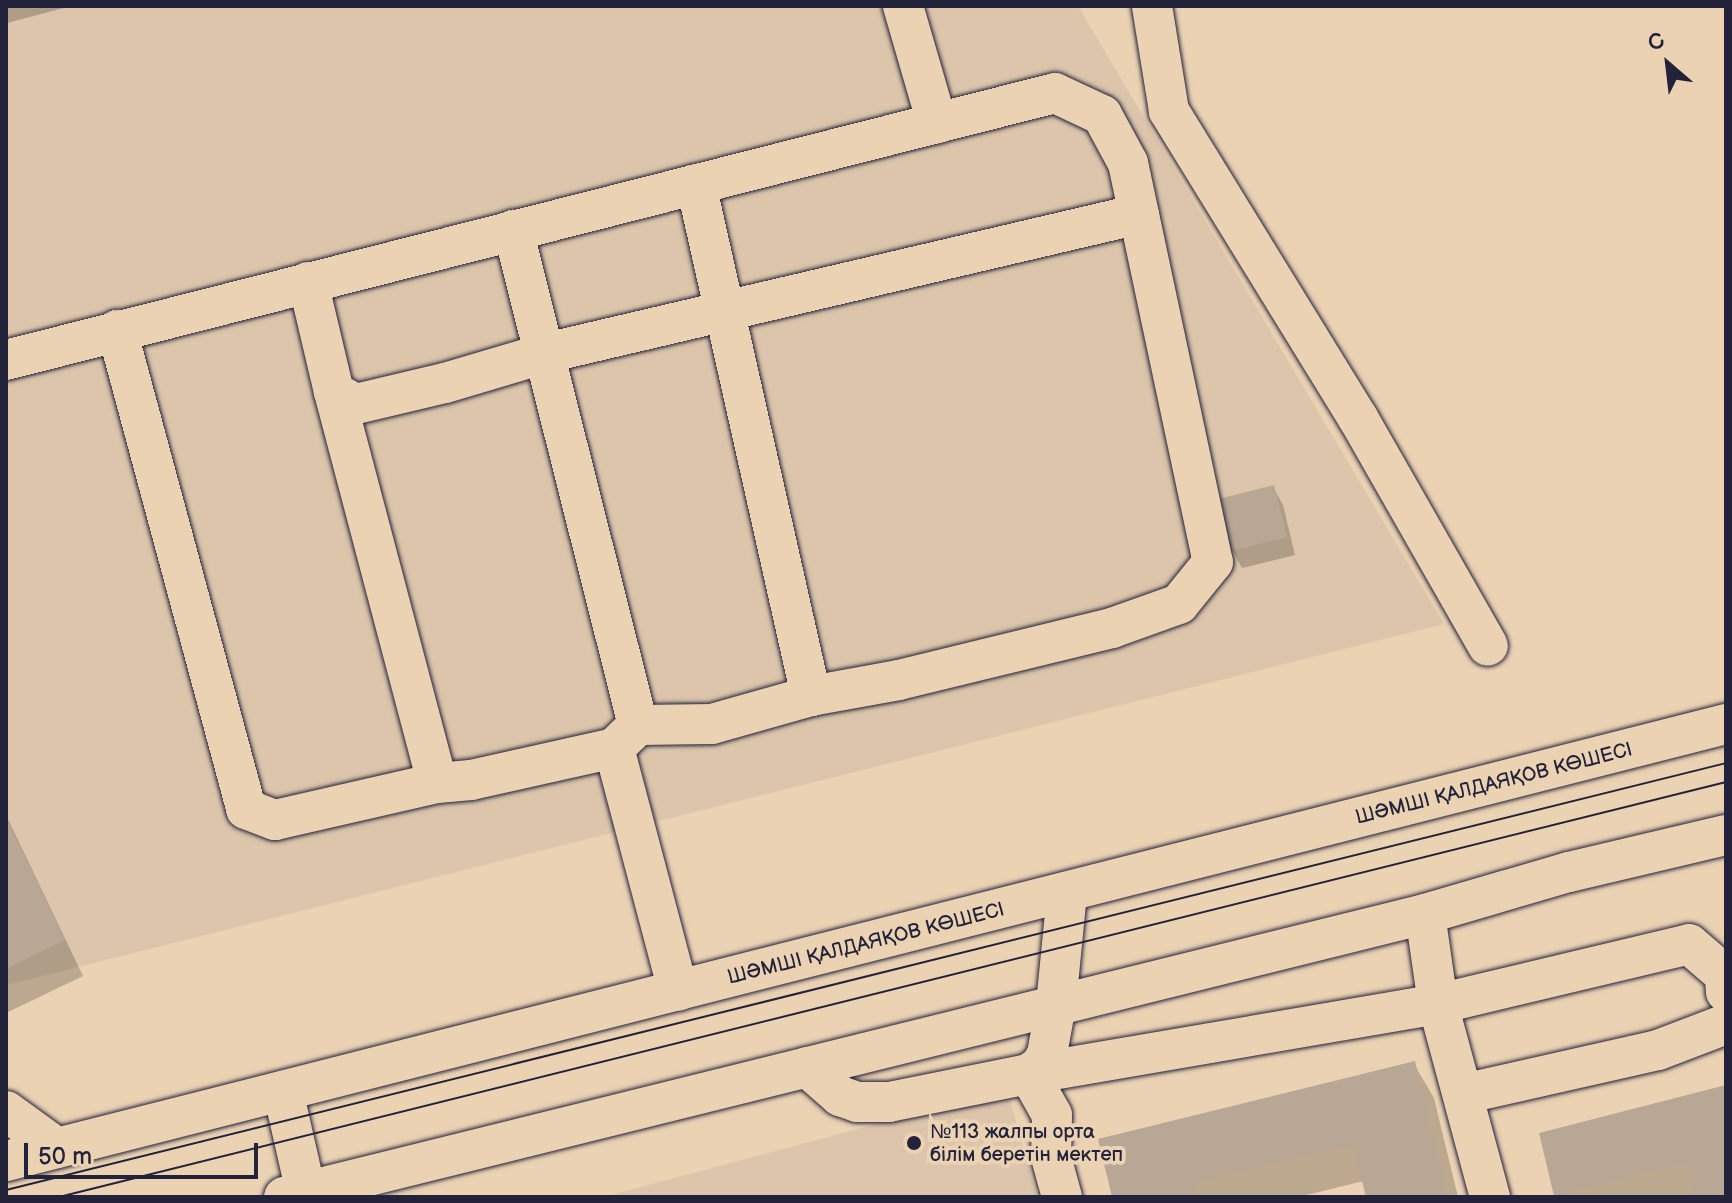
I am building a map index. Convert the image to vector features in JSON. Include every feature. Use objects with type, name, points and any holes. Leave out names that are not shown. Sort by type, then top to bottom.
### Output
[{"type":"street","points":[[903,6],[937,123]]},
{"type":"street","points":[[1152,6],[1169,111],[1358,418],[1488,646]]},
{"type":"street","points":[[11,346],[117,330],[1055,93],[1102,115],[1128,163],[1213,562],[1179,604],[1112,628],[899,680],[811,696],[712,724],[626,737],[471,780],[437,783],[275,820],[246,809],[117,330]]},
{"type":"street","points":[[696,184],[811,696]]},
{"type":"street","points":[[334,392],[356,404],[445,383],[546,353],[1139,214]]},
{"type":"street","points":[[513,230],[546,353],[678,991]]},
{"type":"street","points":[[308,282],[437,783]]},
{"type":"street","name":"ШӘМШІ ҚАЛДАЯҚОВ КӨШЕСІ","points":[[6,1161],[1726,724]]},
{"type":"street","points":[[283,1091],[299,1195],[1425,914],[1569,872],[1726,835]]},
{"type":"street","points":[[1029,1074],[1041,1065],[1047,1054],[1056,1005],[1067,893]]},
{"type":"street","points":[[1425,914],[1438,1004],[1490,1197]]},
{"type":"street","points":[[807,1067],[840,1096],[857,1102],[889,1102],[1029,1074],[1438,1004],[1689,944],[1725,975],[1726,992]]},
{"type":"street","points":[[1463,1094],[1658,1050],[1726,1024]]},
{"type":"street","points":[[1029,1074],[1052,1115],[1051,1157],[1062,1197]]},
{"type":"street","points":[[6,1111],[57,1148]]},
{"type":"shaded area","points":[[6,6],[1078,6],[1444,624],[6,985]]},
{"type":"shaded area","name":"№113 жалпы орта білім беретін мектеп","points":[[1007,1089],[1037,1197],[604,1197]]},
{"type":"building","points":[[1274,485],[1287,537],[1230,551],[1218,499]]},
{"type":"building","points":[[6,818],[65,940],[6,969]]},
{"type":"building","points":[[1415,1061],[1448,1197],[1366,1197],[1353,1145],[1193,1183],[1196,1197],[1112,1197],[1098,1139]]},
{"type":"building","points":[[1726,1085],[1726,1197],[1694,1197],[1685,1163],[1554,1196],[1539,1133]]},
{"type":"tram line","points":[[6,1190],[1726,763]]},
{"type":"tram line","points":[[59,1197],[1726,782]]},
{"type":"place","name":"№113 жалпы орта білім беретін мектеп","points":[[914,1143]]}]
